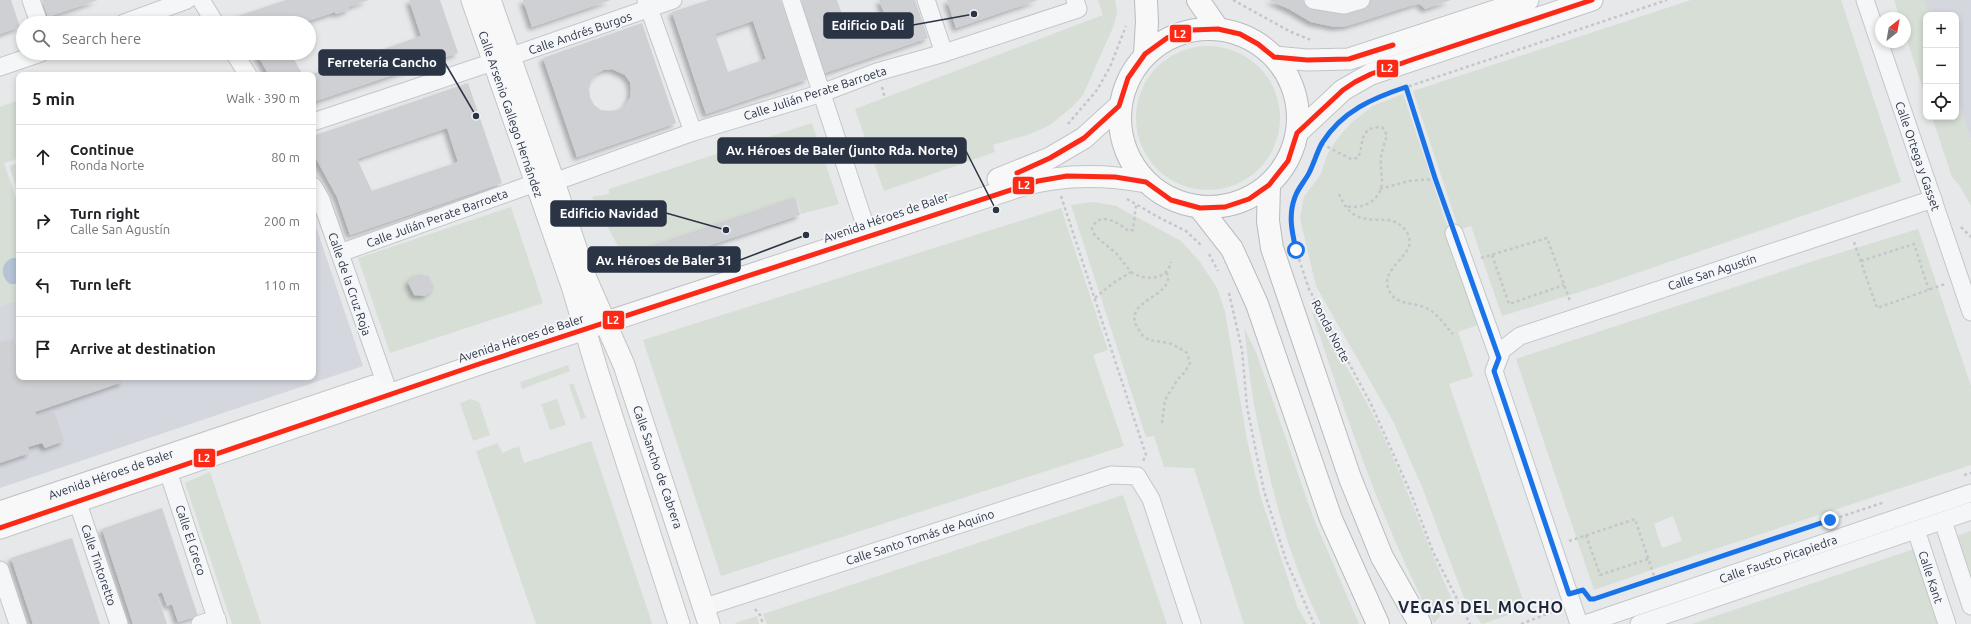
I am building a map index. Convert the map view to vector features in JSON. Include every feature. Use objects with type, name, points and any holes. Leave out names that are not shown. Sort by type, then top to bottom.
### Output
[{"type":"highway","points":[[1145,54],[1147,22],[1146,0]]},
{"type":"highway","points":[[1198,0],[1218,29]]},
{"type":"highway","points":[[1218,29],[1240,34],[1252,40],[1274,57],[1290,80],[1298,106],[1297,133],[1288,161],[1269,185],[1249,199],[1225,207],[1200,208],[1171,200],[1146,182],[1129,160],[1124,147],[1120,134],[1119,106],[1128,78],[1145,54],[1167,38],[1192,30],[1218,29]]},
{"type":"highway","name":"Ronda Norte","points":[[1269,185],[1268,221],[1272,248],[1350,478],[1382,557],[1420,624]]},
{"type":"highway","points":[[1200,208],[1232,249],[1257,304],[1331,519],[1378,624]]},
{"type":"main road","name":"Calle Arsenio Gallego Hernández","points":[[472,0],[501,60],[545,183],[604,317]]},
{"type":"main road","name":"Calle Arsenio Gallego Hernández","points":[[490,0],[501,60]]},
{"type":"main road","points":[[1297,133],[1342,90],[1371,74],[1592,0]]},
{"type":"main road","points":[[1274,57],[1307,60],[1350,59],[1517,2]]},
{"type":"main road","name":"Avenida Héroes de Baler","points":[[604,317],[865,224],[1017,173],[1050,158],[1084,138],[1119,106]]},
{"type":"main road","name":"Avenida Héroes de Baler","points":[[166,464],[604,317],[1038,181],[1067,176],[1108,176],[1146,182]]},
{"type":"main road","name":"Calle Arsenio Gallego Hernández","points":[[545,183],[583,324]]},
{"type":"main road","name":"Calle Sancho de Cabrera","points":[[604,317],[624,365],[707,615]]},
{"type":"main road","points":[[583,324],[679,624]]},
{"type":"main road","name":"Avenida Héroes de Baler","points":[[0,528],[384,382],[583,324]]},
{"type":"main road","name":"Avenida Héroes de Baler","points":[[0,512],[76,498]]},
{"type":"street","points":[[31,0],[37,16]]},
{"type":"street","points":[[143,16],[187,0]]},
{"type":"street","points":[[201,0],[211,16]]},
{"type":"street","name":"Calle Andrés Burgos","points":[[316,121],[501,60],[648,4],[673,0]]},
{"type":"street","points":[[791,0],[865,224]]},
{"type":"street","points":[[926,0],[944,53]]},
{"type":"street","points":[[1313,0],[1344,5],[1361,0]]},
{"type":"street","name":"Calle Ortega y Gasset","points":[[1865,0],[1971,312]]},
{"type":"street","points":[[648,4],[693,132]]},
{"type":"street","name":"Calle Julián Perate Barroeta","points":[[340,253],[693,132],[822,93],[877,72],[944,53],[1077,5]]},
{"type":"street","points":[[0,67],[20,60]]},
{"type":"street","points":[[238,60],[246,72]]},
{"type":"street","name":"Calle de la Cruz Roja","points":[[316,191],[321,200],[340,253],[384,382]]},
{"type":"street","name":"Calle San Agustín","points":[[1579,624],[1494,371],[1502,350],[1520,336],[1933,199]]},
{"type":"street","name":"Calle San Agustín","points":[[1454,233],[1499,358]]},
{"type":"street","name":"Calle El Greco","points":[[166,464],[218,622]]},
{"type":"street","name":"Calle Santo Tomás de Aquino","points":[[707,615],[1111,475],[1137,476]]},
{"type":"street","points":[[1137,476],[1151,499],[1192,624]]},
{"type":"street","name":"Calle Fausto Picapiedra","points":[[1585,624],[1971,493]]},
{"type":"street","name":"Calle Tintoretto","points":[[76,498],[119,624]]},
{"type":"street","name":"Calle Fausto Picapiedra","points":[[1647,623],[1971,511]]},
{"type":"street","points":[[1943,521],[1971,606]]},
{"type":"street","name":"Calle Kant","points":[[1916,530],[1947,624]]},
{"type":"street","points":[[0,570],[18,624]]},
{"type":"street","points":[[200,624],[218,622]]},
{"type":"path","points":[[1233,0],[1291,32],[1315,42]]},
{"type":"path","points":[[1347,115],[1377,97],[1667,0]]},
{"type":"path","points":[[1064,127],[1097,90],[1110,67],[1128,19]]},
{"type":"path","points":[[1406,87],[1454,233]]},
{"type":"path","name":"Ronda Norte","points":[[1337,124],[1322,144],[1309,173],[1296,196],[1291,214],[1292,231],[1296,250],[1309,289],[1374,411],[1412,496],[1433,552],[1470,624]]},
{"type":"path","points":[[1322,144],[1351,159],[1358,158],[1362,149],[1362,139],[1365,133],[1373,127],[1382,127],[1387,136],[1381,157],[1382,183],[1380,189],[1372,202],[1355,208],[1345,206]]},
{"type":"path","points":[[1380,189],[1409,181],[1435,178]]},
{"type":"path","points":[[1066,192],[1059,192],[1146,455],[1137,476]]},
{"type":"path","points":[[1339,194],[1345,206],[1351,213],[1361,219],[1384,219],[1397,223],[1406,230],[1410,241],[1408,252],[1388,273],[1386,282],[1391,295],[1401,301],[1424,307],[1436,314],[1453,334]]},
{"type":"path","points":[[1123,197],[1186,231],[1200,243],[1220,274]]},
{"type":"path","points":[[1136,205],[1133,230],[1129,231],[1108,218],[1100,219],[1095,222],[1092,228],[1095,236],[1116,253],[1130,272],[1146,279],[1155,278],[1166,273],[1171,262]]},
{"type":"path","points":[[1849,226],[1877,308],[1960,279]]},
{"type":"path","points":[[1465,263],[1547,238],[1576,317]]},
{"type":"path","points":[[1861,261],[1914,244],[1929,290]]},
{"type":"path","points":[[1492,255],[1509,304],[1564,285]]},
{"type":"path","points":[[1095,298],[1113,283],[1130,272]]},
{"type":"path","points":[[1162,423],[1165,400],[1190,363],[1187,353],[1178,347],[1151,340],[1142,335],[1136,325],[1134,316],[1140,306],[1166,285],[1169,280],[1166,273]]},
{"type":"path","points":[[1227,286],[1242,350],[1247,407],[1264,491],[1286,560],[1314,624]]},
{"type":"path","points":[[1964,476],[1971,473]]},
{"type":"path","points":[[1521,624],[1553,614],[1559,610],[1556,598],[1583,590],[1590,599],[1594,599],[1890,500]]},
{"type":"path","points":[[1553,546],[1635,519],[1662,598]]},
{"type":"path","points":[[1586,535],[1600,575],[1648,559]]},
{"type":"shaded area","points":[[1098,0],[1115,0],[1117,13],[1114,25],[1083,95],[1073,106],[1050,125],[1030,134],[993,145],[995,152],[884,191],[855,109],[1103,15]]},
{"type":"shaded area","points":[[1691,0],[1841,0],[1901,182],[1602,285],[1502,316],[1471,226],[1459,230],[1413,91]]},
{"type":"shaded area","points":[[1894,0],[1924,0],[1928,12],[1923,12],[1923,89],[1910,48],[1911,48],[1911,12],[1898,12]]},
{"type":"shaded area","points":[[1924,0],[1971,0],[1971,140],[1959,105],[1959,12],[1928,12]]},
{"type":"shaded area","points":[[1208,46],[1229,49],[1248,58],[1259,67],[1268,78],[1277,97],[1280,118],[1277,139],[1268,158],[1259,169],[1248,178],[1229,187],[1208,190],[1187,187],[1168,178],[1157,169],[1148,158],[1139,139],[1136,118],[1139,97],[1148,78],[1157,67],[1168,58],[1187,49]]},
{"type":"shaded area","points":[[1403,94],[1480,324],[1458,332],[1473,376],[1449,384],[1526,609],[1482,624],[1465,600],[1422,487],[1394,423],[1316,286],[1300,218],[1304,197],[1321,174],[1327,155],[1338,138],[1352,122],[1373,106]]},
{"type":"shaded area","points":[[16,101],[16,159],[4,163],[16,198],[16,301],[0,306],[0,107]]},
{"type":"shaded area","points":[[1959,105],[1971,140],[1971,206],[1960,186],[1952,177],[1933,120],[1959,120]]},
{"type":"shaded area","points":[[812,123],[839,204],[801,214],[795,197],[651,245],[657,263],[631,271],[592,197],[609,194],[609,189]]},
{"type":"shaded area","points":[[16,164],[16,186],[9,166]]},
{"type":"shaded area","points":[[1094,202],[1116,206],[1181,241],[1200,262],[1217,288],[1225,312],[1247,440],[1260,495],[1297,606],[1307,624],[1244,624],[1194,468],[1164,467],[1154,436],[1146,437],[1071,205]]},
{"type":"shaded area","points":[[511,207],[543,303],[390,353],[358,258]]},
{"type":"shaded area","points":[[1061,208],[1108,350],[1093,355],[1124,446],[721,576],[643,340]]},
{"type":"shaded area","points":[[316,227],[363,366],[0,488],[0,306],[16,301],[16,380],[316,380]]},
{"type":"shaded area","points":[[1918,229],[1971,386],[1971,465],[1594,590],[1516,359],[1823,258]],"holes":[[[1673,516],[1682,541],[1662,548],[1654,524]]]},
{"type":"shaded area","points":[[1312,312],[1315,314],[1343,361],[1378,425],[1395,462],[1453,602],[1434,623],[1415,585],[1382,509],[1352,431]]},
{"type":"shaded area","points":[[1244,328],[1256,352],[1313,517],[1359,624],[1321,624],[1311,603],[1287,539],[1269,473],[1258,427]]},
{"type":"shaded area","points":[[568,365],[570,371],[522,389],[520,382]]},
{"type":"shaded area","points":[[573,383],[586,418],[581,419],[569,385]]},
{"type":"shaded area","points":[[471,399],[479,402],[490,435],[473,441],[460,403]]},
{"type":"shaded area","points":[[557,399],[566,425],[550,430],[541,404]]},
{"type":"shaded area","points":[[591,441],[652,624],[536,624],[476,451],[498,443],[502,453],[519,446],[524,463]]},
{"type":"shaded area","points":[[210,472],[261,624],[232,624],[185,483]]},
{"type":"shaded area","points":[[1123,495],[1167,624],[767,624],[763,614]]},
{"type":"shaded area","points":[[1971,531],[1971,587],[1954,537]]},
{"type":"shaded area","points":[[1917,548],[1943,624],[1692,624]]},
{"type":"shaded area","points":[[757,616],[759,624],[735,624],[735,623]]},
{"type":"water","points":[[16,258],[16,284],[10,284],[4,278],[4,266],[9,260]]},
{"type":"building","points":[[0,0],[11,0],[16,16],[16,28],[0,34]]},
{"type":"building","points":[[42,0],[98,0],[51,16],[48,16]]},
{"type":"building","points":[[286,0],[369,0],[348,7],[349,10],[336,14],[335,12],[316,18],[316,16],[238,16]]},
{"type":"building","points":[[409,0],[440,0],[458,53],[316,101],[316,73],[421,36]]},
{"type":"building","points":[[523,0],[611,0],[532,27]]},
{"type":"building","points":[[709,0],[781,0],[808,79],[706,114],[672,12]],"holes":[[[753,21],[766,59],[728,72],[715,34]]]},
{"type":"building","points":[[801,0],[837,0],[848,31],[886,18],[879,0],[915,0],[928,38],[825,73]]},
{"type":"building","points":[[947,0],[1038,0],[956,28]]},
{"type":"building","points":[[1269,0],[1451,0],[1425,9],[1419,3],[1347,26],[1335,27],[1311,22],[1289,9]]},
{"type":"building","points":[[642,23],[676,123],[577,157],[543,58]],"holes":[[[612,69],[625,75],[630,82],[631,90],[630,98],[625,106],[618,110],[609,111],[601,110],[594,105],[590,97],[589,89],[591,81],[596,74],[603,70]]]},
{"type":"building","points":[[260,60],[294,60],[301,72],[267,72]]},
{"type":"building","points":[[468,83],[502,183],[350,235],[337,197],[316,158],[316,135]],"holes":[[[447,128],[458,162],[372,191],[357,159]]]},
{"type":"building","points":[[795,197],[800,215],[657,263],[652,245]]},
{"type":"building","points":[[418,274],[429,276],[434,288],[425,296],[414,295],[408,282]]},
{"type":"building","points":[[13,339],[16,348],[16,380],[122,380],[123,382],[35,412],[38,418],[54,411],[64,441],[45,448],[42,443],[28,447],[30,453],[0,463],[0,343]]},
{"type":"building","points":[[162,508],[198,616],[178,622],[172,604],[167,606],[162,592],[157,594],[167,624],[133,624],[102,529]]},
{"type":"building","points":[[72,538],[100,624],[33,624],[11,558]]},
{"type":"transit line","name":"L2","points":[[0,528],[482,363],[1038,181],[1067,176],[1115,177],[1146,182],[1171,200],[1200,208],[1225,207],[1249,199],[1269,185],[1288,161],[1297,133],[1343,90],[1355,82],[1371,74],[1414,59],[1592,0]]},
{"type":"transit line","name":"L2","points":[[1017,173],[1050,158],[1084,138],[1119,106],[1128,78],[1145,54],[1167,38],[1192,30],[1218,29],[1240,34],[1258,44],[1274,57],[1307,60],[1349,59],[1393,45]]},
{"type":"place","name":"Edificio Dalí","points":[[974,14]]},
{"type":"place","name":"Ferretería Cancho","points":[[476,116]]},
{"type":"place","name":"Av. Héroes de Baler (junto Rda. Norte)","points":[[996,210]]},
{"type":"place","name":"Edificio Navidad","points":[[726,230]]},
{"type":"place","name":"Av. Héroes de Baler 31","points":[[806,235]]},
{"type":"district","name":"VEGAS DEL MOCHO","points":[[1481,607]]},
{"type":"route","points":[[1296,250],[1292,231],[1291,214],[1296,196],[1309,173],[1322,144],[1333,128],[1352,111],[1377,97],[1406,87],[1435,178],[1499,358],[1494,371],[1499,382],[1569,594],[1583,590],[1590,599],[1594,599],[1830,520]]}]
